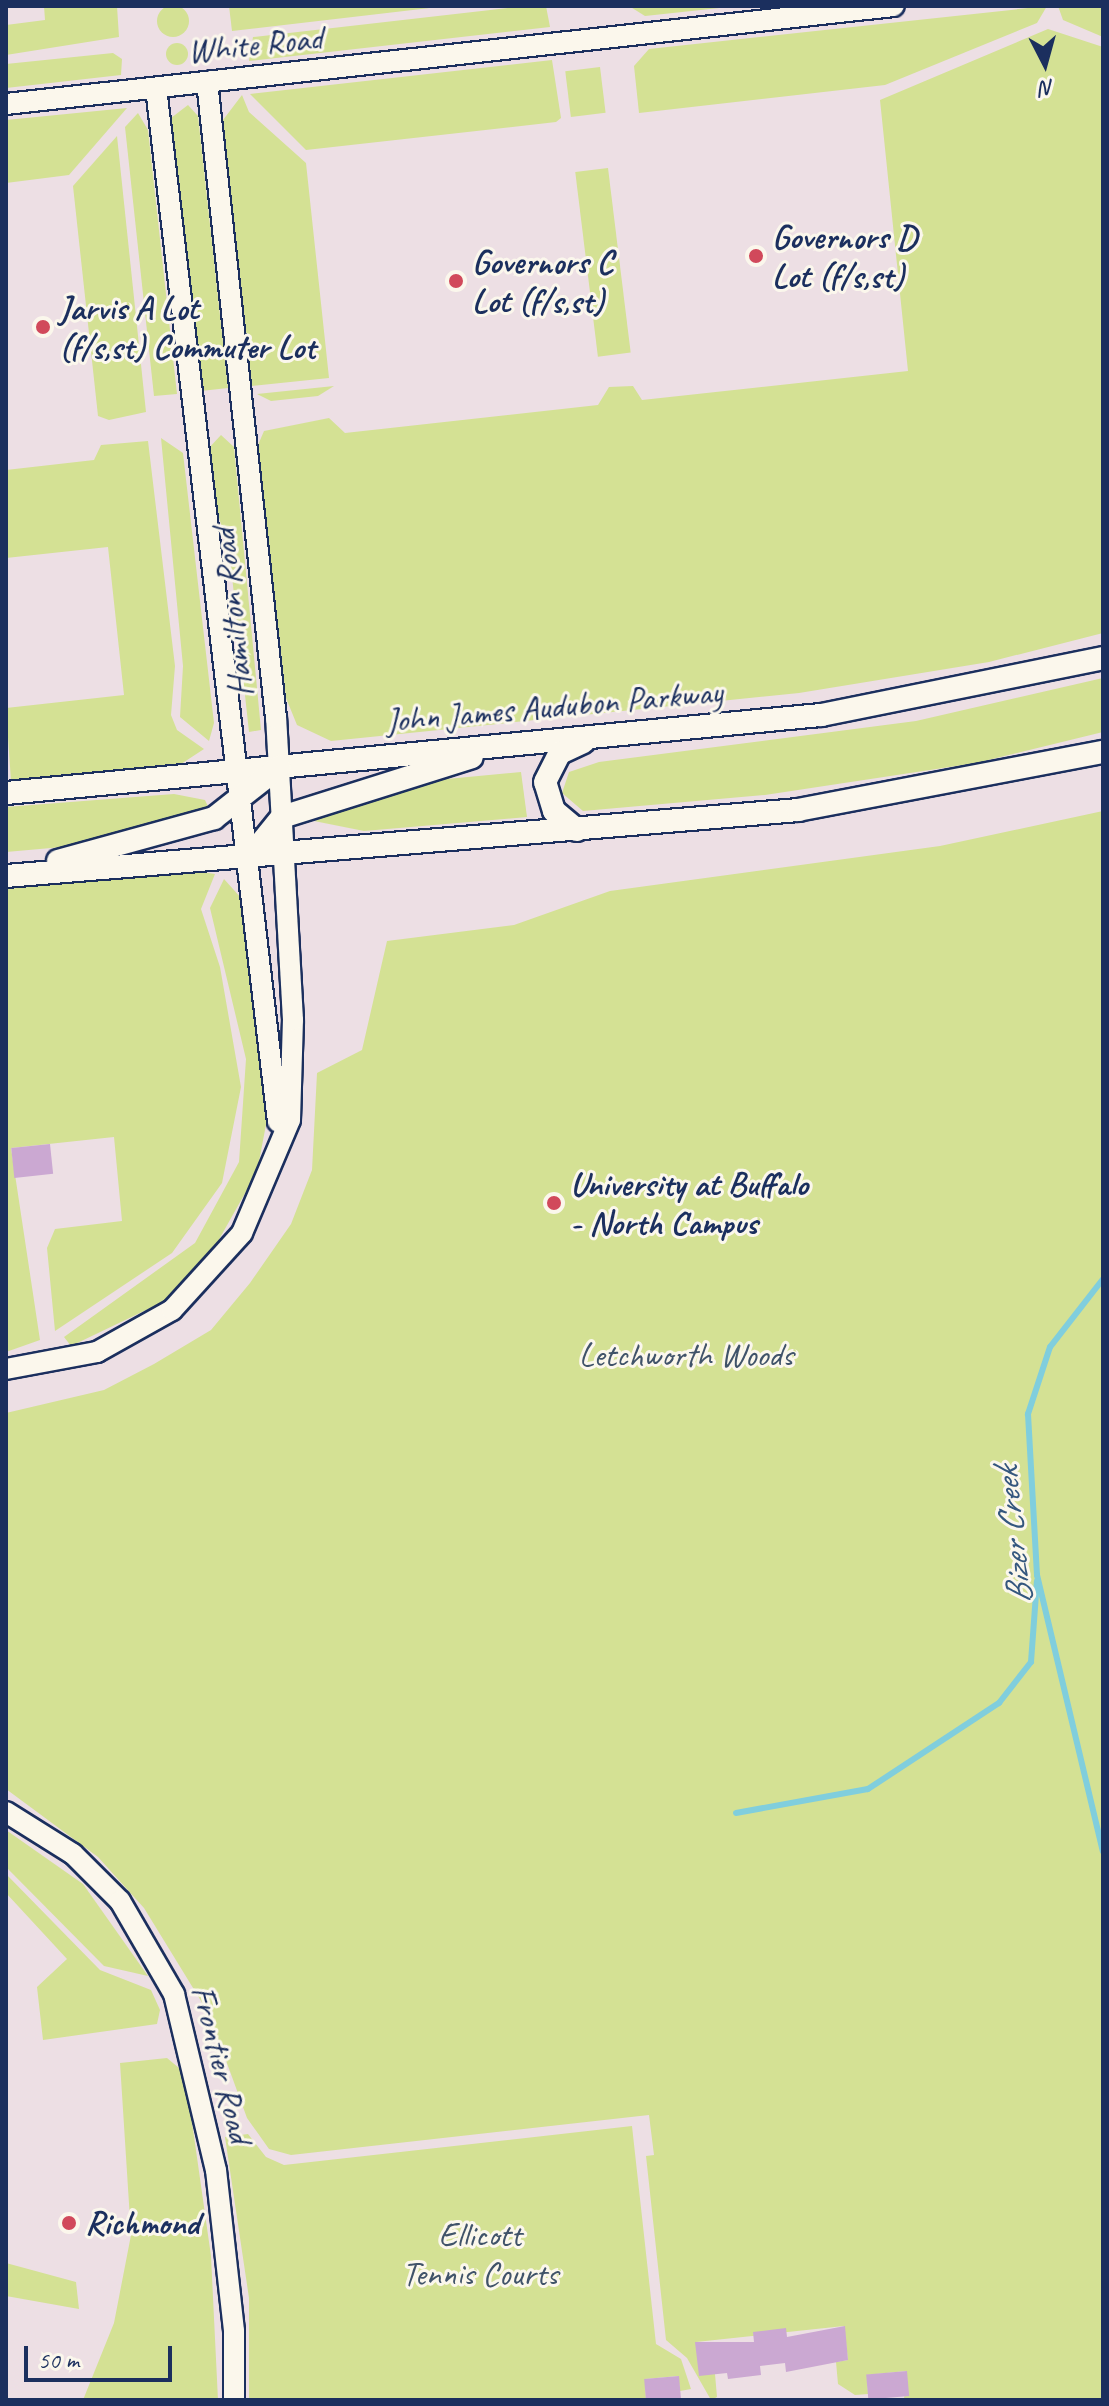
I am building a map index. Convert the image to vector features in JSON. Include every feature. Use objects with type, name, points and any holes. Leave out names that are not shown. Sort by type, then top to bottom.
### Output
[{"type":"main road","name":"John James Audubon Parkway","points":[[6,793],[613,735],[911,702],[1103,658]]},
{"type":"main road","points":[[577,830],[546,797],[552,762],[572,746],[613,735]]},
{"type":"main road","points":[[248,859],[282,817],[511,744]]},
{"type":"main road","points":[[6,875],[283,857],[899,796],[1103,752]]},
{"type":"main road","points":[[6,875],[214,818],[240,803],[279,767]]},
{"type":"street","name":"White Road","points":[[6,104],[894,6]]},
{"type":"street","name":"Hamilton Road","points":[[6,1369],[97,1352],[172,1310],[242,1233],[290,1120],[294,1067],[279,767],[207,82]]},
{"type":"street","name":"Hamilton Road","points":[[156,88],[281,1137]]},
{"type":"street","name":"Frontier Road","points":[[6,1812],[73,1854],[120,1901],[174,1994],[216,2170],[234,2331],[234,2400]]},
{"type":"shaded area","name":"University at Buffalo - North Campus","points":[[6,6],[1103,6],[1103,2400],[6,2400]]},
{"type":"green space","points":[[173,5],[184,10],[189,21],[184,32],[173,37],[162,32],[157,21],[162,10]]},
{"type":"green space","points":[[44,6],[117,6],[119,37],[6,55],[6,25],[45,20]]},
{"type":"green space","points":[[229,6],[447,6],[232,31]]},
{"type":"green space","points":[[546,6],[550,27],[249,61],[253,37]]},
{"type":"green space","points":[[629,6],[738,6],[645,16]]},
{"type":"green space","points":[[1047,6],[1037,23],[885,85],[639,113],[634,66],[649,49]]},
{"type":"green space","points":[[1058,6],[1103,6],[1103,37],[1063,20]]},
{"type":"green space","points":[[1048,29],[1103,47],[1103,633],[989,662],[799,693],[331,741],[297,725],[286,698],[258,445],[264,431],[329,418],[345,433],[598,405],[609,387],[633,386],[642,400],[908,371],[880,100]]},
{"type":"green space","points":[[173,43],[181,43],[188,54],[181,65],[173,65],[166,58],[166,50]]},
{"type":"green space","points":[[113,53],[122,59],[121,75],[6,88],[6,64]]},
{"type":"green space","points":[[552,60],[561,118],[556,122],[306,150],[250,94]]},
{"type":"green space","points":[[600,67],[606,113],[571,117],[565,71]]},
{"type":"green space","points":[[242,95],[249,112],[306,163],[329,378],[252,386],[223,120]]},
{"type":"green space","points":[[188,105],[198,116],[228,388],[201,391],[171,118]]},
{"type":"green space","points":[[127,108],[69,175],[6,183],[6,120]]},
{"type":"green space","points":[[138,113],[148,130],[177,394],[154,396],[125,127]]},
{"type":"green space","points":[[117,136],[146,412],[109,420],[98,416],[73,186]]},
{"type":"green space","points":[[608,168],[631,353],[598,357],[575,172]]},
{"type":"green space","points":[[334,386],[318,396],[271,401],[257,394]]},
{"type":"green space","points":[[221,435],[234,447],[261,730],[249,732],[230,558],[213,495],[208,449]]},
{"type":"green space","points":[[161,438],[183,453],[214,723],[209,741],[180,717],[183,666]]},
{"type":"green space","points":[[148,441],[175,666],[171,715],[177,730],[204,749],[178,766],[11,781],[6,708],[124,695],[108,547],[6,558],[6,470],[94,460],[101,445]]},
{"type":"green space","points":[[1103,678],[1103,732],[976,763],[765,795],[583,811],[562,793],[569,772],[599,762],[916,721]]},
{"type":"green space","points":[[521,772],[527,817],[364,831],[314,821],[415,782]]},
{"type":"green space","points":[[174,794],[205,800],[210,811],[85,845],[6,852],[6,807]]},
{"type":"green space","name":"Letchworth Woods","points":[[1103,811],[1103,2400],[904,2400],[906,2371],[867,2375],[868,2394],[855,2395],[838,2384],[836,2362],[848,2360],[844,2326],[696,2342],[715,2374],[717,2397],[711,2400],[687,2358],[666,2340],[646,2156],[654,2155],[649,2115],[291,2155],[269,2149],[247,2118],[209,2014],[144,1908],[98,1857],[6,1789],[6,1413],[104,1390],[154,1364],[211,1330],[250,1283],[291,1224],[312,1170],[317,1073],[362,1050],[387,941],[514,925],[610,891],[940,846]]},
{"type":"green space","points":[[202,872],[215,874],[201,909],[220,967],[241,1087],[222,1183],[172,1253],[55,1331],[47,1248],[55,1229],[122,1221],[114,1137],[11,1148],[40,1340],[6,1352],[6,889]]},
{"type":"green space","points":[[224,879],[242,899],[269,1109],[257,1172],[208,1259],[167,1300],[71,1346],[64,1337],[195,1243],[239,1162],[246,1059],[210,908]]},
{"type":"green space","points":[[6,1830],[83,1884],[148,1976],[104,1966],[6,1867]]},
{"type":"green space","points":[[6,1874],[100,1970],[151,1990],[160,2010],[157,2024],[43,2040],[37,1987],[67,1959],[6,1893]]},
{"type":"green space","points":[[167,2058],[185,2073],[211,2256],[218,2400],[83,2400],[114,2323],[131,2235],[120,2063]]},
{"type":"green space","name":"Ellicott Tennis Courts","points":[[632,2126],[656,2344],[681,2359],[691,2389],[680,2391],[678,2376],[645,2379],[646,2400],[249,2400],[249,2298],[225,2137],[248,2134],[266,2157],[284,2165]]},
{"type":"green space","points":[[6,2263],[76,2282],[79,2309],[6,2296]]},
{"type":"building","points":[[50,1144],[53,1174],[14,1178],[11,1148]]},
{"type":"building","points":[[845,2326],[848,2360],[786,2372],[785,2363],[760,2366],[761,2375],[728,2379],[727,2373],[699,2376],[695,2342],[754,2342],[753,2332],[786,2328],[787,2337]]},
{"type":"building","points":[[907,2371],[909,2396],[868,2399],[866,2375]]},
{"type":"building","points":[[679,2376],[681,2400],[646,2400],[644,2379]]},
{"type":"waterway","name":"Bizer Creek","points":[[1103,1279],[1050,1347],[1028,1414],[1037,1575],[1103,1851]]},
{"type":"waterway","points":[[736,1813],[868,1789],[999,1703],[1031,1662],[1037,1581]]},
{"type":"place","name":"Governors D Lot (f/s,st)","points":[[756,256]]},
{"type":"place","name":"Governors C Lot (f/s,st)","points":[[456,281]]},
{"type":"place","name":"Jarvis A Lot (f/s,st) Commuter Lot","points":[[43,327]]},
{"type":"place","name":"University at Buffalo - North Campus","points":[[554,1203]]},
{"type":"place","name":"Richmond","points":[[69,2223]]}]
